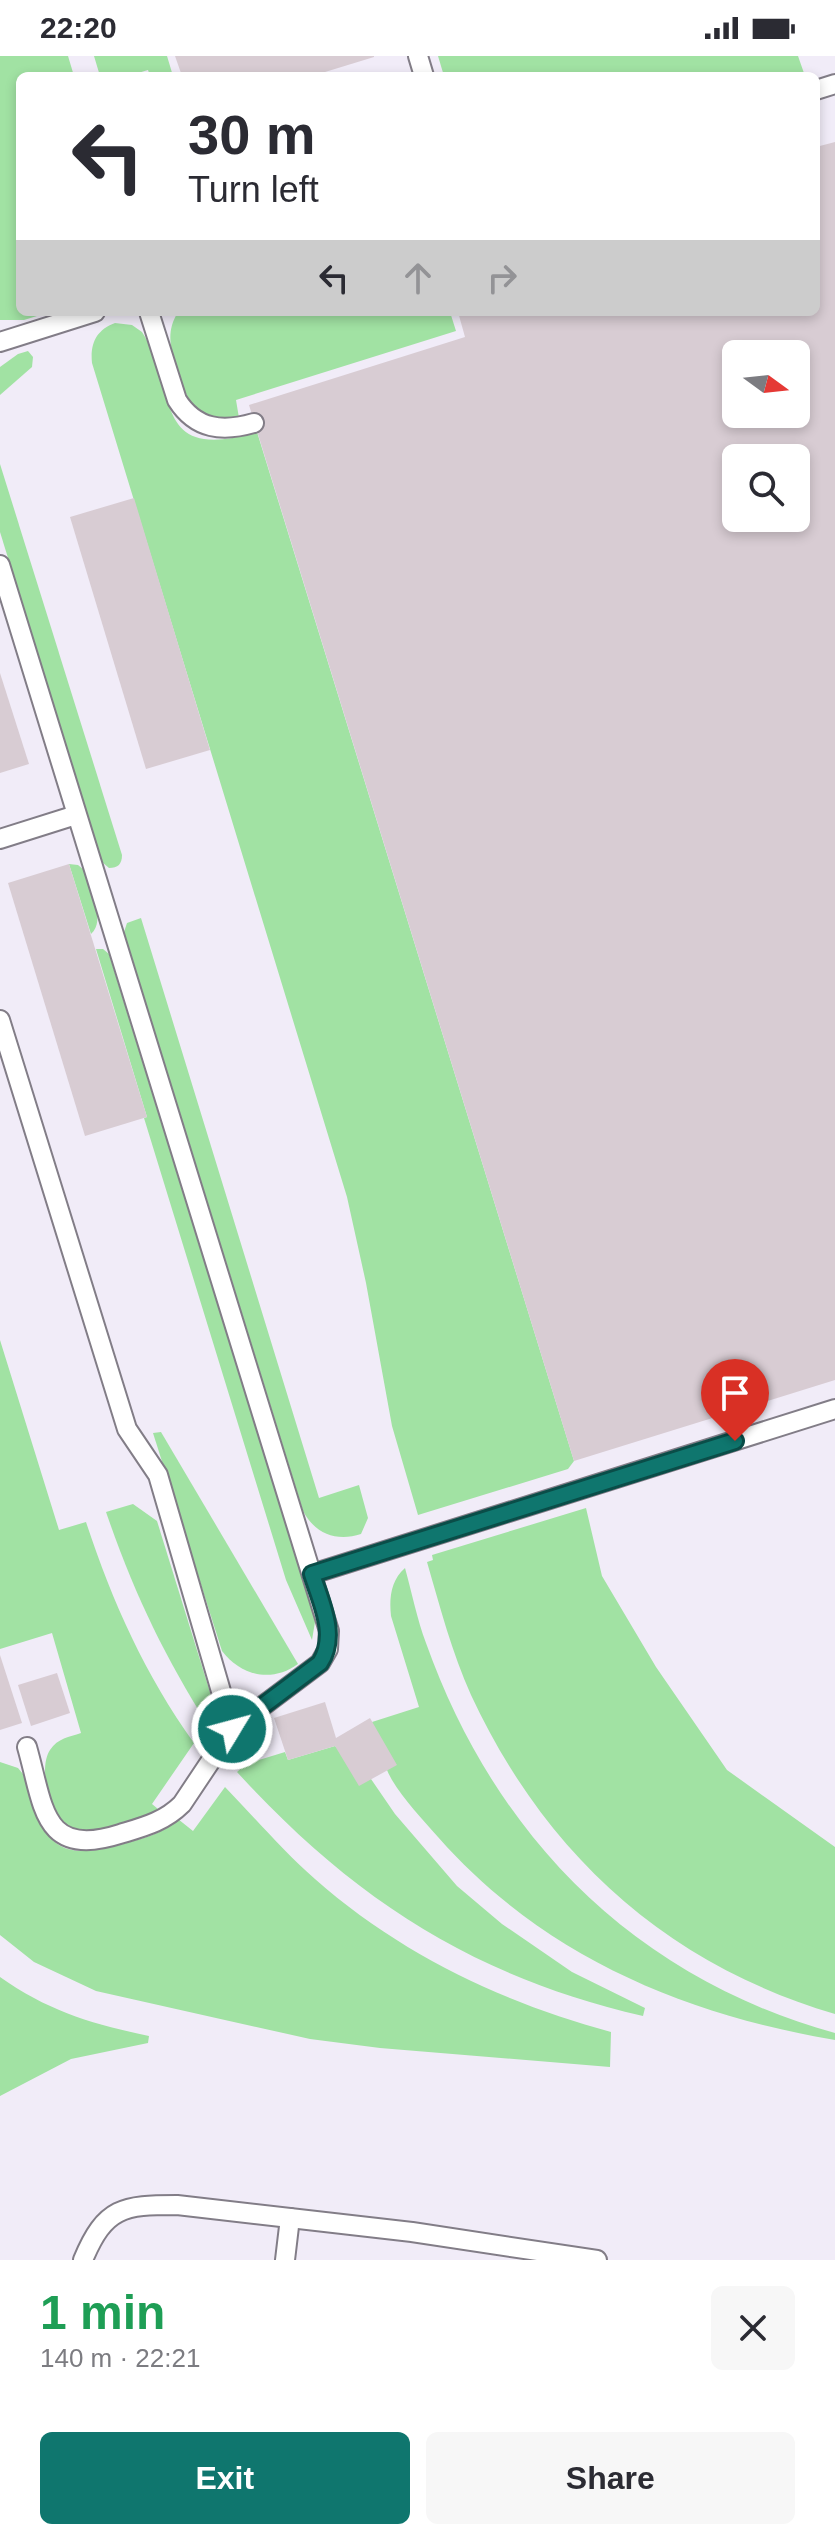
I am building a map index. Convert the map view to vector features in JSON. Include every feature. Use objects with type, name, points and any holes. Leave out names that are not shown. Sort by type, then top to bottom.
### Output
[{"type":"lane","points":[[0,342],[82,316]]},
{"type":"lane","points":[[150,316],[177,400],[184,411],[203,425],[224,429],[254,423]]},
{"type":"lane","points":[[0,565],[329,1631],[328,1649],[320,1663],[232,1729],[207,1769],[172,1814],[161,1821],[97,1842],[66,1838],[51,1825],[27,1747]]},
{"type":"lane","points":[[0,839],[76,815]]},
{"type":"lane","points":[[0,1020],[127,1429],[158,1475],[232,1729]]},
{"type":"lane","points":[[312,1574],[835,1409]]},
{"type":"lane","points":[[83,2260],[94,2233],[115,2212],[144,2205],[177,2205],[412,2232],[524,2255],[597,2260]]},
{"type":"lane","points":[[285,2260],[290,2218]]},
{"type":"green space","points":[[0,56],[68,56],[73,72],[16,72],[16,316],[37,316],[24,320],[0,320]]},
{"type":"green space","points":[[94,56],[167,56],[172,72],[148,70],[99,72]]},
{"type":"green space","points":[[438,56],[798,56],[804,72],[443,72]]},
{"type":"green space","points":[[176,316],[451,316],[456,331],[236,400],[239,418],[226,420],[215,419],[198,410],[186,394],[171,349]]},
{"type":"green space","points":[[115,323],[132,325],[142,332],[153,354],[173,416],[183,430],[199,438],[223,439],[257,432],[574,1461],[568,1469],[418,1515],[392,1426],[347,1197],[92,363],[96,338]]},
{"type":"green space","points":[[28,351],[33,357],[32,367],[0,395],[0,367]]},
{"type":"green space","points":[[0,464],[122,855],[115,867],[109,868],[102,862],[0,532]]},
{"type":"green space","points":[[69,864],[78,865],[84,870],[93,894],[97,921],[91,934]]},
{"type":"green space","points":[[141,918],[319,1498],[359,1485],[368,1518],[361,1534],[344,1537],[328,1534],[314,1525],[303,1511],[124,932],[127,923]]},
{"type":"green space","points":[[96,949],[103,949],[109,954],[312,1610],[315,1622],[312,1640],[286,1580],[144,1118],[147,1117]]},
{"type":"green space","points":[[0,1340],[59,1530],[86,1522],[131,1637],[160,1691],[194,1743],[152,1804],[158,1809],[124,1824],[93,1832],[74,1831],[66,1827],[48,1795],[45,1770],[50,1750],[60,1740],[81,1733],[52,1633],[0,1649]]},
{"type":"green space","points":[[161,1432],[298,1664],[288,1670],[278,1674],[257,1674],[238,1666],[222,1651],[153,1433]]},
{"type":"green space","points":[[133,1504],[157,1521],[214,1705],[209,1727],[151,1622],[127,1570],[106,1512]]},
{"type":"green space","points":[[586,1508],[602,1576],[656,1667],[727,1770],[835,1847],[835,2014],[774,1992],[717,1965],[665,1933],[617,1895],[574,1853],[535,1805],[501,1752],[471,1695],[452,1646],[427,1562],[433,1560],[432,1555]]},
{"type":"green space","points":[[405,1568],[423,1634],[455,1713],[491,1778],[533,1837],[581,1890],[636,1937],[696,1976],[763,2008],[835,2033],[835,2040],[723,2014],[618,1973],[522,1915],[479,1879],[438,1837],[392,1780],[372,1722],[419,1707],[391,1616],[392,1590]]},
{"type":"green space","points":[[335,1746],[371,1779],[395,1814],[457,1886],[502,1924],[572,1972],[645,2008],[643,2016],[582,2000],[525,1979],[471,1955],[420,1927],[372,1895],[326,1858],[237,1772],[246,1764],[285,1752],[288,1760]]},
{"type":"green space","points":[[0,1762],[18,1768],[23,1774],[37,1814],[53,1840],[64,1848],[79,1851],[98,1850],[145,1837],[178,1819],[193,1831],[225,1787],[303,1868],[348,1906],[418,1953],[492,1991],[611,2032],[610,2067],[380,2048],[310,2039],[96,1991],[34,1962],[0,1935]]},
{"type":"green space","points":[[0,1977],[36,1999],[71,2015],[149,2036],[148,2043],[71,2059],[0,2096]]},
{"type":"building","points":[[175,56],[374,56],[325,72],[181,72]]},
{"type":"building","points":[[835,142],[835,1380],[574,1461],[249,405],[465,337],[459,316],[820,316],[820,146]]},
{"type":"building","points":[[134,498],[210,750],[146,769],[70,517]]},
{"type":"building","points":[[0,673],[29,764],[0,773]]},
{"type":"building","points":[[69,864],[147,1117],[85,1136],[8,883]]},
{"type":"building","points":[[0,1655],[22,1723],[0,1730]]},
{"type":"building","points":[[57,1673],[70,1713],[31,1726],[18,1685]]},
{"type":"building","points":[[325,1702],[336,1738],[370,1718],[397,1765],[359,1786],[335,1746],[288,1760],[274,1718]]},
{"type":"route","points":[[232,1729],[320,1663],[328,1649],[329,1631],[312,1574],[494,1514],[735,1441]]}]
